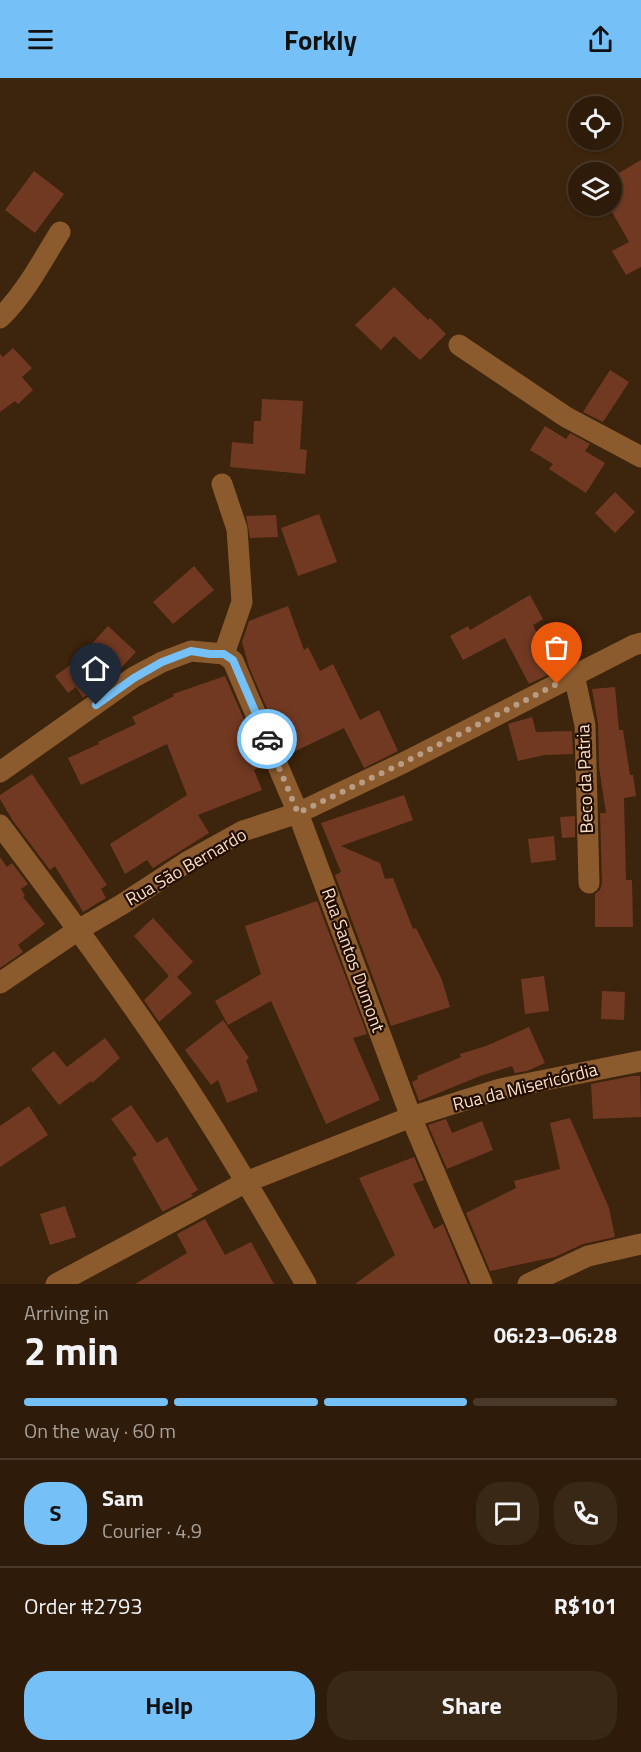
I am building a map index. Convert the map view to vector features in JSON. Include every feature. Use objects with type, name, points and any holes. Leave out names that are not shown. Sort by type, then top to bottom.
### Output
[{"type":"street","points":[[0,318],[26,287],[60,232]]},
{"type":"street","points":[[459,345],[566,417],[641,457]]},
{"type":"street","points":[[0,772],[134,678],[162,662],[191,651],[217,654],[242,602],[237,529],[222,484]]},
{"type":"street","name":"Rua São Bernardo","points":[[0,983],[78,930],[187,862],[243,831],[298,813],[405,762],[641,643]]},
{"type":"street","name":"Rua Santos Dumont","points":[[217,654],[233,660],[243,681],[298,813],[411,1118],[482,1284]]},
{"type":"street","name":"Beco da Patria","points":[[574,675],[585,725],[589,883]]},
{"type":"street","points":[[0,825],[166,1055],[246,1182],[306,1284]]},
{"type":"street","name":"Rua da Misericórdia","points":[[411,1118],[501,1089],[641,1061]]},
{"type":"street","points":[[57,1284],[246,1182],[411,1118]]},
{"type":"street","points":[[528,1284],[588,1256],[641,1244]]},
{"type":"building","points":[[641,160],[641,267],[626,275],[612,251],[629,242],[614,216],[622,216],[622,171]]},
{"type":"building","points":[[34,171],[64,194],[35,233],[5,210]]},
{"type":"building","points":[[394,287],[446,334],[420,360],[394,336],[381,350],[355,325]]},
{"type":"building","points":[[13,348],[32,368],[22,377],[33,390],[18,404],[15,401],[0,412],[0,354],[3,357]]},
{"type":"building","points":[[610,370],[629,382],[603,422],[583,412]]},
{"type":"building","points":[[262,399],[303,401],[300,449],[307,450],[305,474],[230,467],[232,442],[253,444],[254,421],[261,421]]},
{"type":"building","points":[[545,426],[566,439],[570,433],[590,444],[585,451],[605,463],[586,493],[549,469],[553,464],[530,450]]},
{"type":"building","points":[[615,492],[635,512],[615,533],[595,513]]},
{"type":"building","points":[[319,514],[337,562],[298,576],[281,528]]},
{"type":"building","points":[[276,515],[278,537],[250,538],[246,516]]},
{"type":"building","points":[[194,566],[214,590],[173,624],[153,602]]},
{"type":"building","points":[[530,595],[543,619],[533,625],[556,671],[529,684],[505,638],[463,660],[450,636],[468,626],[470,630]]},
{"type":"building","points":[[288,606],[304,650],[308,647],[320,671],[333,664],[360,720],[379,710],[398,751],[364,768],[344,728],[287,755],[249,667],[242,642],[249,621]]},
{"type":"building","points":[[108,626],[136,652],[119,670],[83,698],[76,687],[68,693],[55,676],[76,661]]},
{"type":"building","points":[[225,676],[264,765],[254,770],[262,790],[198,815],[209,833],[153,868],[147,860],[125,874],[110,844],[187,795],[167,744],[81,785],[68,758],[136,724],[132,717],[174,696],[173,694]]},
{"type":"building","points":[[615,687],[619,730],[623,730],[630,775],[633,775],[636,796],[624,798],[626,880],[632,880],[633,927],[595,927],[595,894],[600,890],[602,883],[600,813],[606,813],[599,767],[598,724],[592,689]]},
{"type":"building","points":[[532,717],[536,732],[572,731],[573,754],[544,755],[518,761],[508,724]]},
{"type":"building","points":[[32,774],[107,885],[101,889],[106,898],[83,912],[55,866],[50,870],[13,821],[0,799],[0,795]]},
{"type":"building","points":[[404,795],[413,820],[341,846],[380,863],[385,879],[393,878],[413,929],[416,928],[442,980],[450,1007],[391,1026],[335,875],[341,872],[321,823]]},
{"type":"building","points":[[575,816],[575,837],[562,838],[560,817]]},
{"type":"building","points":[[554,836],[556,860],[531,863],[528,839]]},
{"type":"building","points":[[0,857],[7,867],[12,863],[28,884],[21,889],[25,896],[23,897],[45,924],[18,945],[23,952],[0,968]]},
{"type":"building","points":[[317,901],[367,1034],[353,1038],[380,1100],[326,1124],[271,1001],[228,1025],[215,1001],[261,974],[245,926]]},
{"type":"building","points":[[153,918],[193,962],[177,977],[192,993],[159,1022],[144,1000],[169,976],[134,936]]},
{"type":"building","points":[[544,976],[549,1011],[525,1014],[521,979]]},
{"type":"building","points":[[602,991],[625,992],[624,1020],[601,1019]]},
{"type":"building","points":[[223,1020],[249,1058],[246,1060],[258,1091],[227,1103],[218,1080],[211,1085],[185,1050]]},
{"type":"building","points":[[529,1027],[545,1063],[527,1071],[515,1073],[512,1066],[480,1076],[419,1101],[412,1082],[418,1079],[417,1076],[461,1057],[460,1054],[486,1046]]},
{"type":"building","points":[[105,1038],[120,1058],[92,1083],[91,1081],[59,1105],[31,1069],[54,1051],[67,1067]]},
{"type":"building","points":[[640,1076],[641,1117],[593,1119],[591,1084]]},
{"type":"building","points":[[131,1105],[157,1143],[167,1137],[198,1190],[191,1194],[193,1196],[164,1211],[132,1158],[137,1155],[111,1119]]},
{"type":"building","points":[[29,1106],[48,1135],[0,1167],[0,1126]]},
{"type":"building","points":[[570,1118],[609,1208],[615,1237],[583,1244],[555,1257],[490,1271],[466,1213],[516,1188],[514,1181],[560,1169],[550,1123]]},
{"type":"building","points":[[446,1119],[452,1133],[482,1121],[493,1150],[447,1169],[428,1125]]},
{"type":"building","points":[[414,1157],[424,1180],[413,1184],[434,1229],[443,1224],[468,1284],[355,1284],[395,1255],[359,1178]]},
{"type":"building","points":[[65,1206],[76,1237],[50,1245],[40,1214]]},
{"type":"building","points":[[205,1219],[225,1255],[251,1242],[274,1284],[135,1284],[187,1253],[177,1234]]},
{"type":"way so far","points":[[267,739],[298,813],[405,762],[557,684]]},
{"type":"route","points":[[96,705],[134,678],[162,662],[191,651],[224,654],[233,660],[267,739]]}]
